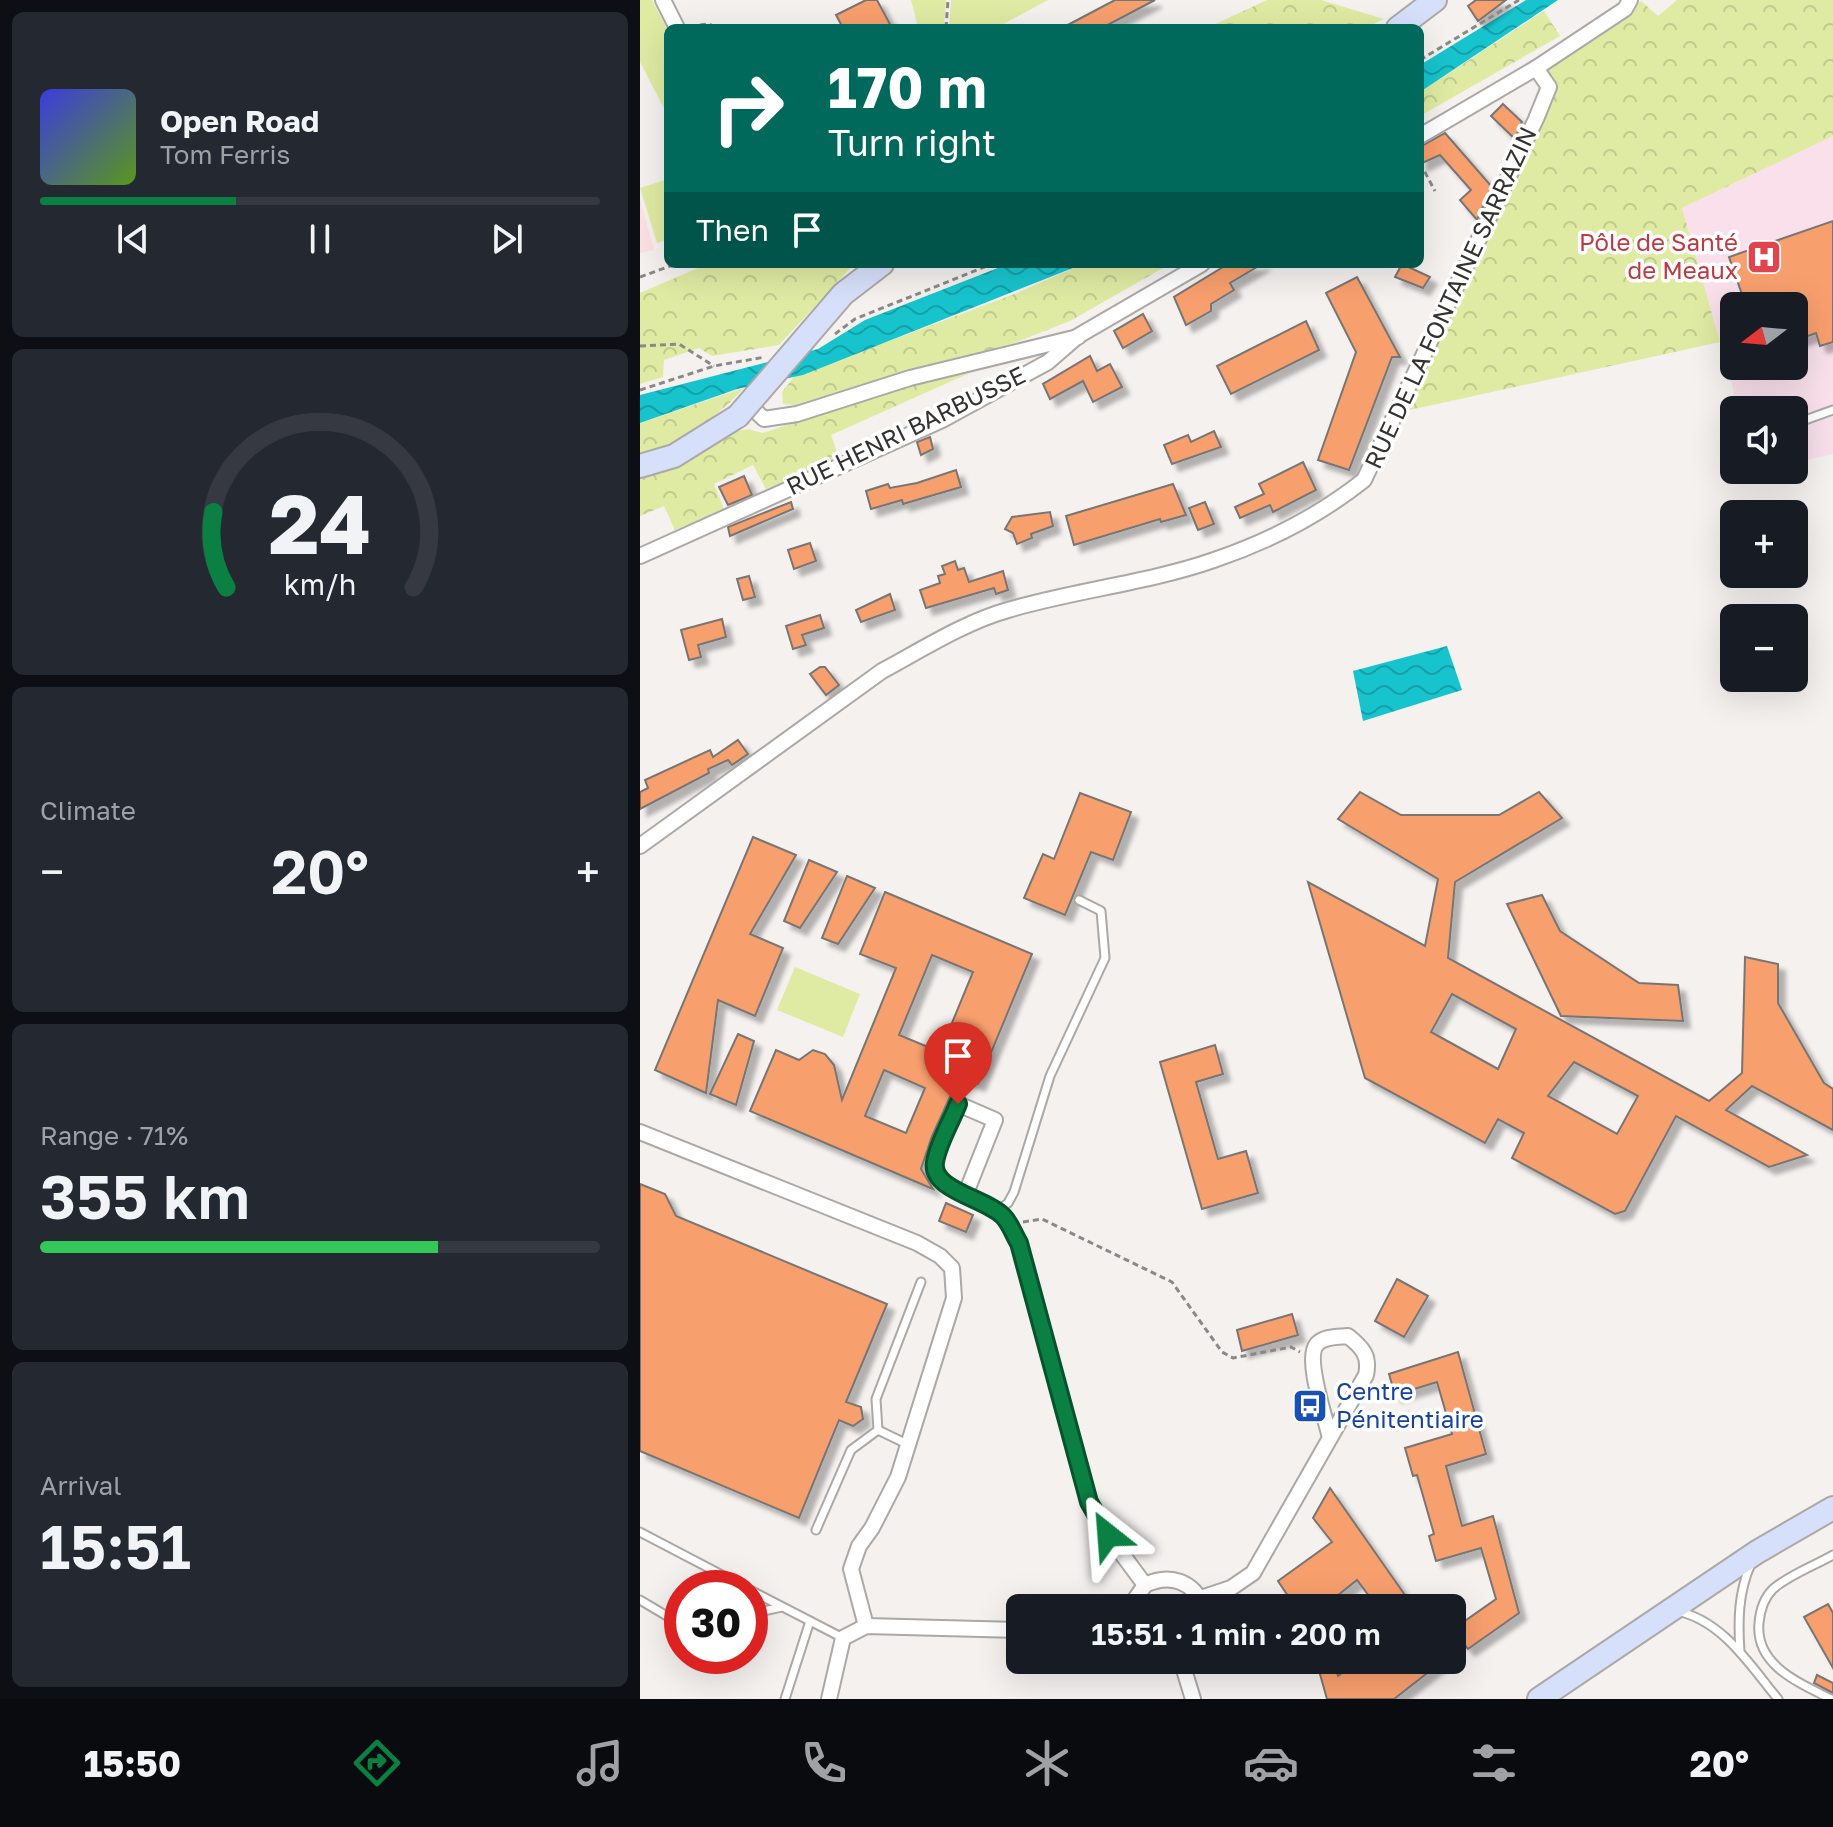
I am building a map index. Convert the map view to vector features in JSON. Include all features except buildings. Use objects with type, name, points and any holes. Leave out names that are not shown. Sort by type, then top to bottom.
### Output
[{"type":"main road","points":[[1403,24],[1435,0]]},
{"type":"main road","points":[[640,466],[674,456],[743,410],[843,294],[877,268]]},
{"type":"main road","points":[[1539,1699],[1757,1552],[1833,1508]]},
{"type":"street","points":[[663,0],[675,24]]},
{"type":"street","points":[[1424,134],[1536,68],[1625,9],[1630,0]]},
{"type":"street","name":"RUE DE LA FONTAINE SARRAZIN","points":[[640,846],[768,757],[882,671],[921,650],[1005,610],[1214,560],[1302,521],[1335,503],[1364,480],[1536,119],[1549,87],[1536,68]]},
{"type":"street","name":"RUE HENRI BARBUSSE","points":[[640,556],[942,420],[1048,362],[1078,336],[1195,268]]},
{"type":"street","points":[[743,410],[764,419],[797,414],[910,378],[1078,336]]},
{"type":"street","points":[[966,1193],[995,1120],[958,1104],[934,1164],[943,1186],[966,1193],[997,1211],[1019,1243],[1089,1502],[1108,1535],[1145,1585]]},
{"type":"street","points":[[640,1132],[917,1243],[940,1256],[952,1268],[954,1298],[898,1477],[859,1546],[851,1569],[866,1626]]},
{"type":"street","points":[[1219,1594],[1253,1573],[1366,1375],[1369,1361],[1362,1346],[1348,1336],[1328,1338],[1317,1344],[1311,1358],[1330,1438]]},
{"type":"street","points":[[1139,1594],[1145,1585],[1156,1580],[1182,1581],[1194,1594]]},
{"type":"street","points":[[829,1699],[843,1638],[866,1626],[1006,1630]]},
{"type":"street","points":[[1185,1674],[1193,1699]]},
{"type":"lane","points":[[1808,419],[1833,410]]},
{"type":"lane","points":[[997,1211],[1008,1203],[1014,1192],[1050,1076],[1105,958],[1101,911],[1079,900]]},
{"type":"lane","points":[[878,1430],[876,1399],[921,1282]]},
{"type":"lane","points":[[878,1430],[908,1444]]},
{"type":"lane","points":[[816,1530],[851,1450],[878,1430]]},
{"type":"lane","points":[[640,1532],[712,1570]]},
{"type":"lane","points":[[1740,1652],[1738,1622],[1742,1590],[1757,1552]]},
{"type":"lane","points":[[1831,1699],[1780,1671],[1765,1654],[1758,1635],[1760,1610],[1772,1590],[1833,1555]]},
{"type":"lane","points":[[640,1600],[664,1614]]},
{"type":"lane","points":[[768,1600],[843,1638]]},
{"type":"lane","points":[[768,1610],[782,1607]]},
{"type":"lane","points":[[1671,1609],[1707,1620],[1740,1652],[1778,1699]]},
{"type":"lane","points":[[785,1699],[810,1621]]},
{"type":"path","points":[[946,24],[948,0]]},
{"type":"path","points":[[1424,58],[1519,0]]},
{"type":"path","points":[[1424,170],[1435,191]]},
{"type":"path","points":[[640,277],[665,268]]},
{"type":"path","points":[[640,346],[679,344],[714,366]]},
{"type":"path","points":[[1008,1224],[1042,1219],[1172,1282],[1222,1352],[1233,1358],[1291,1347],[1311,1358]]},
{"type":"shaded area","name":"Pôle de Santé de Meaux","points":[[1833,136],[1833,454],[1808,460],[1808,396],[1735,396],[1731,380],[1808,380],[1808,292],[1720,292],[1720,343],[1682,208]]},
{"type":"shaded area","points":[[640,200],[654,250],[640,253]]},
{"type":"green space","points":[[640,0],[652,0],[664,24],[664,108],[640,62]]},
{"type":"green space","points":[[911,0],[946,0],[944,24],[917,24]]},
{"type":"green space","points":[[951,0],[1048,0],[1003,24],[949,24]]},
{"type":"green space","points":[[1267,0],[1321,0],[1384,19],[1373,24],[1216,24]]},
{"type":"green space","points":[[1677,0],[1833,0],[1833,136],[1682,208],[1720,342],[1396,413],[1549,87],[1536,68],[1641,1],[1658,16]]},
{"type":"green space","points":[[1544,11],[1560,36],[1424,114],[1424,89]]},
{"type":"green space","points":[[664,180],[664,241],[657,243],[640,188]]},
{"type":"green space","points":[[698,268],[850,268],[779,345],[712,356],[699,348],[664,360],[663,377],[640,384],[640,293]]},
{"type":"green space","points":[[1074,268],[1163,268],[1070,321],[1014,343],[804,406],[783,404],[782,392],[794,377],[1017,293]]},
{"type":"green space","points":[[1001,359],[831,435],[839,458],[766,489],[753,465],[714,484],[724,509],[675,530],[664,506],[640,516],[640,477],[670,467],[734,432],[748,429],[763,433],[904,385]]},
{"type":"green space","points":[[744,388],[696,428],[640,457],[640,423]]},
{"type":"green space","points":[[795,967],[860,994],[843,1037],[777,1010]]},
{"type":"water","points":[[1526,0],[1558,0],[1424,89],[1424,63]]},
{"type":"water","points":[[998,268],[1073,268],[803,375],[737,389],[640,423],[640,395],[818,349],[865,320]]},
{"type":"water","points":[[1447,646],[1462,690],[1363,721],[1353,671]]},
{"type":"place","name":"Pôle de Santé de Meaux","points":[[1764,257]]},
{"type":"place","name":"Centre Pénitentiaire","points":[[1310,1406]]},
{"type":"route","points":[[958,1104],[934,1164],[936,1176],[943,1186],[966,1193],[1005,1218],[1019,1243],[1089,1502],[1108,1535]]}]
